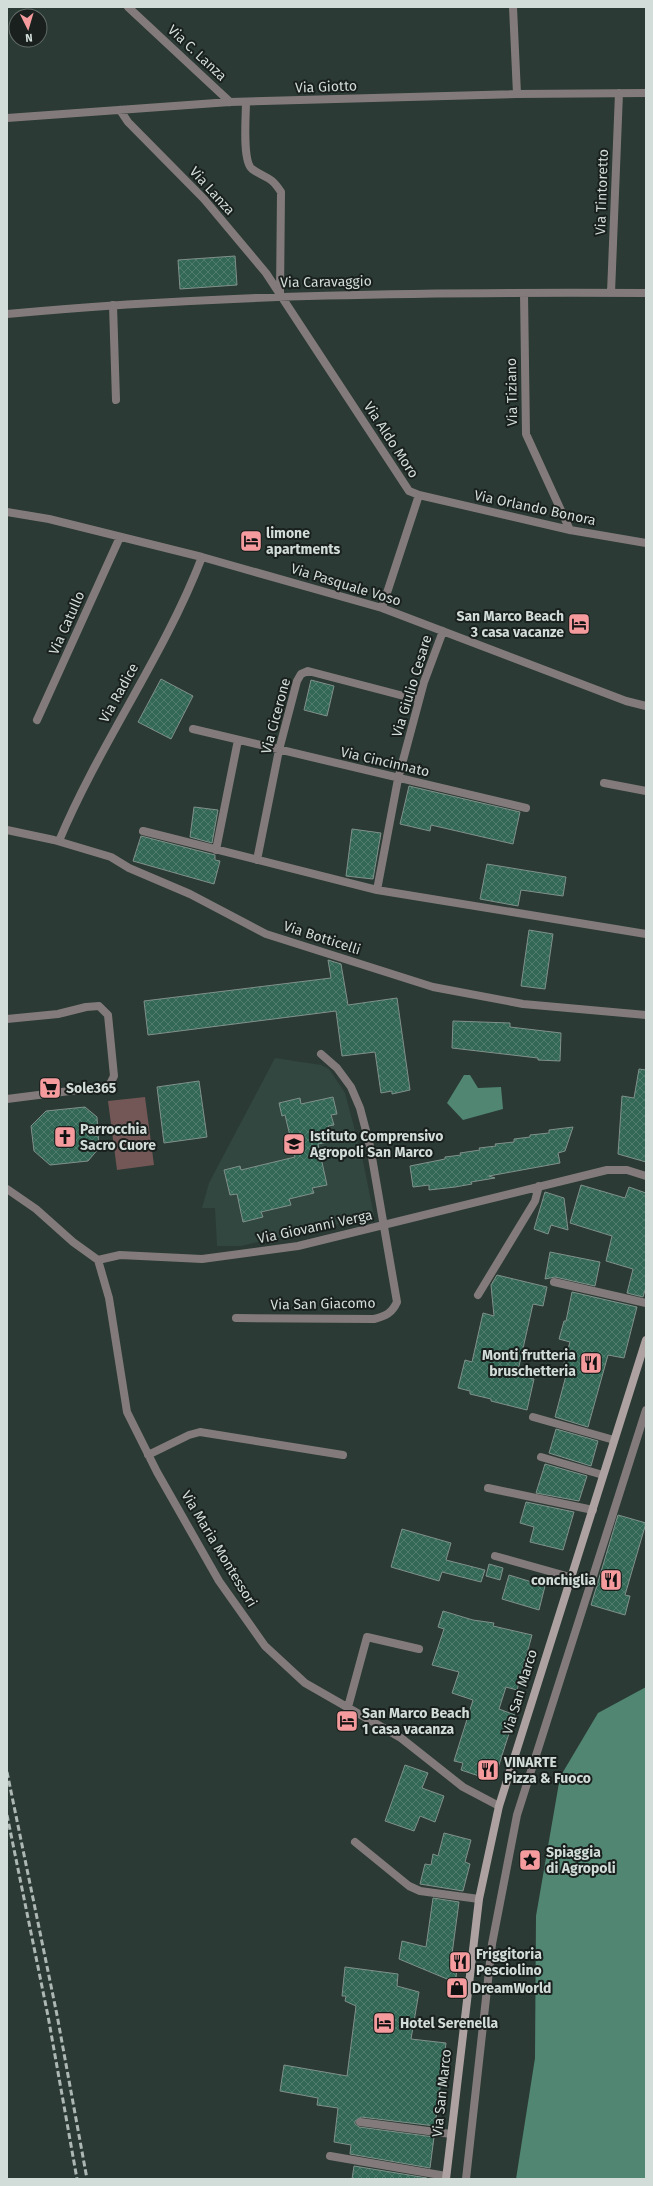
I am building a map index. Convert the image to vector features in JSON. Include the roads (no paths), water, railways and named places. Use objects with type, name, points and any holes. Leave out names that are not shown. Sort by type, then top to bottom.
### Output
[{"type":"main road","name":"Via San Marco","points":[[446,2178],[478,1899],[499,1806],[646,1340]]},
{"type":"street","name":"Via C. Lanza","points":[[128,7],[230,102]]},
{"type":"street","points":[[512,7],[517,94]]},
{"type":"street","name":"Via Tintoretto","points":[[611,293],[619,93]]},
{"type":"street","name":"Via Giotto","points":[[7,118],[230,102],[517,94],[646,93]]},
{"type":"street","points":[[246,102],[246,160],[251,168],[274,181],[281,192],[280,296]]},
{"type":"street","name":"Via Lanza","points":[[120,110],[128,122],[204,199],[266,273],[280,296]]},
{"type":"street","name":"Via Tiziano","points":[[524,293],[526,434],[570,530]]},
{"type":"street","name":"Via Caravaggio","points":[[7,314],[113,305],[280,296],[646,293]]},
{"type":"street","name":"Via Aldo Moro","points":[[280,296],[293,312],[409,491],[419,495],[382,608]]},
{"type":"street","points":[[113,305],[116,400]]},
{"type":"street","name":"Via Orlando Bonora","points":[[419,495],[570,530],[646,544]]},
{"type":"street","name":"Via Pasquale Voso","points":[[7,512],[49,519],[202,556],[382,608],[626,701],[646,706]]},
{"type":"street","name":"Via Catullo","points":[[37,720],[120,537]]},
{"type":"street","name":"Via Radice","points":[[59,841],[71,813],[107,741],[187,596],[202,556]]},
{"type":"street","name":"Via Giulio Cesare","points":[[377,890],[398,778],[419,700],[443,631]]},
{"type":"street","name":"Via Cicerone","points":[[257,860],[279,750],[297,680],[301,674],[308,671],[419,700]]},
{"type":"street","name":"Via Cincinnato","points":[[193,729],[526,808]]},
{"type":"street","points":[[216,850],[238,740]]},
{"type":"street","points":[[604,783],[646,792]]},
{"type":"street","name":"Via Botticelli","points":[[7,830],[59,841],[111,856],[129,868],[190,894],[266,934],[433,987],[523,1004],[646,1015]]},
{"type":"street","points":[[143,831],[377,890],[646,934]]},
{"type":"street","points":[[7,1019],[58,1014],[86,1006],[99,1006],[108,1015],[114,1076],[109,1086],[7,1099]]},
{"type":"street","points":[[321,1054],[337,1068],[351,1087],[360,1108],[370,1146],[383,1226]]},
{"type":"street","name":"Via Giovanni Verga","points":[[98,1260],[120,1255],[202,1259],[250,1254],[298,1246],[607,1170],[627,1170],[646,1176]]},
{"type":"street","points":[[478,1295],[535,1201],[539,1186]]},
{"type":"street","points":[[7,1188],[36,1209],[73,1242],[98,1260]]},
{"type":"street","name":"Via San Giacomo","points":[[236,1318],[374,1319],[386,1316],[393,1310],[396,1302],[383,1226]]},
{"type":"street","name":"Via Maria Montessori","points":[[98,1260],[109,1298],[127,1412],[148,1455],[220,1581],[265,1646],[305,1683],[401,1738],[463,1787],[499,1806]]},
{"type":"street","points":[[554,1282],[646,1303]]},
{"type":"street","points":[[466,2179],[492,1944],[517,1815],[646,1410]]},
{"type":"street","points":[[533,1417],[614,1440]]},
{"type":"street","points":[[148,1455],[189,1435],[200,1432],[343,1455]]},
{"type":"street","points":[[541,1457],[603,1475]]},
{"type":"street","points":[[488,1488],[593,1510]]},
{"type":"street","points":[[495,1556],[570,1578]]},
{"type":"street","points":[[348,1707],[367,1636],[419,1649]]},
{"type":"street","points":[[355,1842],[409,1886],[420,1890],[478,1899]]},
{"type":"street","points":[[360,2122],[451,2134]]},
{"type":"street","points":[[330,2156],[446,2178]]},
{"type":"railway","points":[[7,1772],[57,2015],[87,2179]]},
{"type":"railway","points":[[7,1815],[48,2016],[77,2179]]},
{"type":"place","name":"limone apartments","points":[[251,541]]},
{"type":"place","name":"San Marco Beach 3 casa vacanze","points":[[579,624]]},
{"type":"place","name":"Sole365","points":[[50,1088]]},
{"type":"place","name":"Parrocchia Sacro Cuore","points":[[65,1137]]},
{"type":"place","name":"Istituto Comprensivo Agropoli San Marco","points":[[294,1144]]},
{"type":"place","name":"Monti frutteria bruschetteria","points":[[591,1363]]},
{"type":"place","name":"conchiglia","points":[[611,1580]]},
{"type":"place","name":"San Marco Beach 1 casa vacanza","points":[[347,1721]]},
{"type":"place","name":"VINARTE Pizza & Fuoco","points":[[488,1770]]},
{"type":"place","name":"Spiaggia di Agropoli","points":[[530,1860]]},
{"type":"place","name":"Friggitoria Pesciolino","points":[[460,1962]]},
{"type":"place","name":"DreamWorld","points":[[457,1988]]},
{"type":"place","name":"Hotel Serenella","points":[[384,2023]]}]
